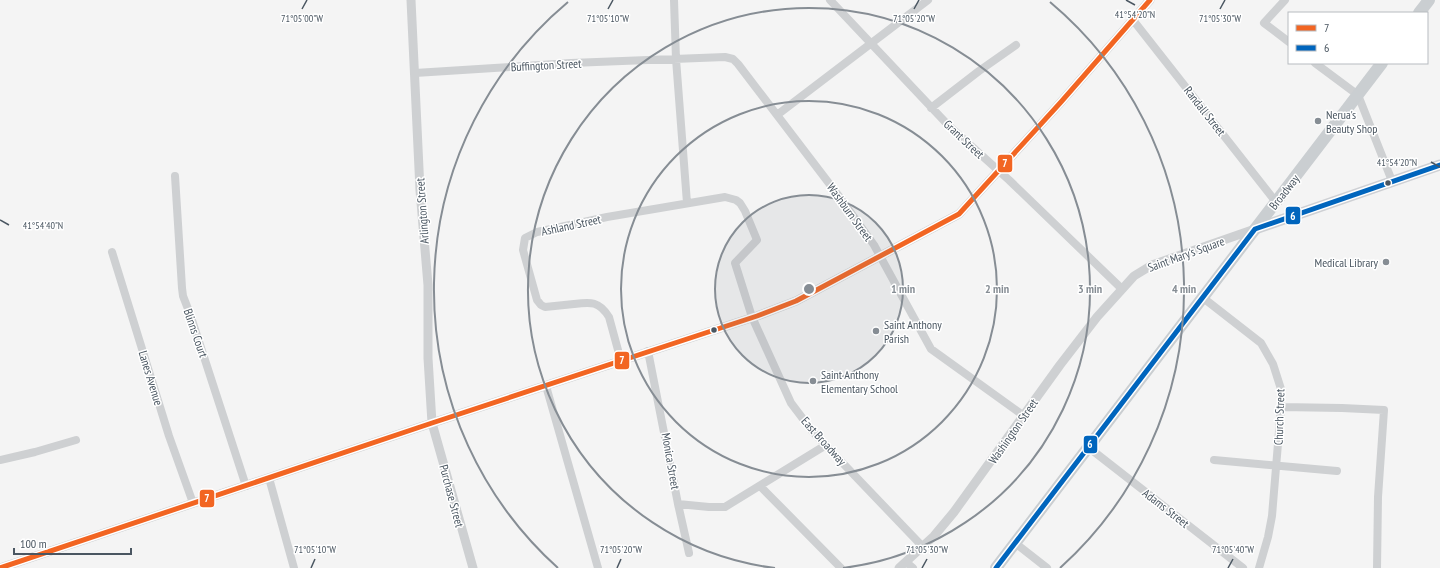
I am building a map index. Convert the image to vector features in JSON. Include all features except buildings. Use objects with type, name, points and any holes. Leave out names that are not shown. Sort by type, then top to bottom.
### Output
[{"type":"main road","points":[[1420,12],[1429,0]]},
{"type":"main road","name":"Broadway","points":[[996,568],[1381,64]]},
{"type":"main road","points":[[1256,229],[1440,165]]},
{"type":"street","name":"Arlington Street","points":[[411,0],[420,190],[428,285],[428,358],[432,423]]},
{"type":"street","points":[[674,0],[676,59],[687,203]]},
{"type":"street","name":"Grant Street","points":[[830,0],[954,132],[998,171],[1122,289]]},
{"type":"street","points":[[776,115],[928,0]]},
{"type":"street","points":[[0,568],[790,304],[957,216],[1062,102],[1150,0]]},
{"type":"street","points":[[1285,0],[1264,23],[1288,41]]},
{"type":"street","name":"Randall Street","points":[[1133,20],[1276,202]]},
{"type":"street","points":[[932,108],[979,71],[1016,45]]},
{"type":"street","name":"Washburn Street","points":[[676,59],[725,57],[732,59],[738,64],[848,208],[881,257],[931,349],[1024,416]]},
{"type":"street","name":"Buffington Street","points":[[415,73],[571,63],[676,59]]},
{"type":"street","points":[[1316,64],[1358,95],[1392,181]]},
{"type":"street","name":"Blinns Court","points":[[175,176],[180,270],[183,296],[246,486]]},
{"type":"street","name":"Ashland Street","points":[[621,361],[609,317],[599,305],[590,302],[545,307],[537,300],[523,250],[525,238],[537,232],[607,217],[725,197],[736,200],[746,211],[757,240],[736,263],[752,317]]},
{"type":"street","name":"Saint Mary's Square","points":[[1122,289],[1136,274],[1152,265],[1256,229]]},
{"type":"street","name":"Lanes Avenue","points":[[112,252],[169,436],[193,503]]},
{"type":"street","name":"Washington Street","points":[[906,566],[954,512],[1057,369],[1092,323],[1122,289]]},
{"type":"street","name":"Church Street","points":[[1202,297],[1255,338],[1263,346],[1277,375],[1282,393],[1271,522],[1259,568]]},
{"type":"street","name":"East Broadway","points":[[752,317],[791,402],[807,425],[923,547]]},
{"type":"street","name":"Monica Street","points":[[648,351],[678,504],[724,507],[826,445]]},
{"type":"street","points":[[546,386],[598,568]]},
{"type":"street","points":[[1281,407],[1384,410],[1378,496],[1377,568]]},
{"type":"street","name":"Purchase Street","points":[[432,423],[473,568]]},
{"type":"street","points":[[0,460],[76,440]]},
{"type":"street","name":"Adams Street","points":[[1088,447],[1244,568]]},
{"type":"street","points":[[1214,460],[1337,471]]},
{"type":"street","points":[[269,478],[294,568]]},
{"type":"street","points":[[760,486],[840,568]]},
{"type":"street","points":[[678,504],[689,553]]},
{"type":"street","points":[[1015,543],[1047,568]]},
{"type":"transit line","name":"7","points":[[0,568],[757,316],[796,301],[959,214],[1061,102],[1150,0]]},
{"type":"transit line","name":"6","points":[[996,568],[1255,229],[1440,165]]},
{"type":"place","name":"Nerua's Beauty Shop","points":[[1318,121]]},
{"type":"place","name":"Medical Library","points":[[1386,262]]},
{"type":"place","name":"Saint Anthony Parish","points":[[876,331]]},
{"type":"place","name":"Saint Anthony Elementary School","points":[[813,381]]}]
